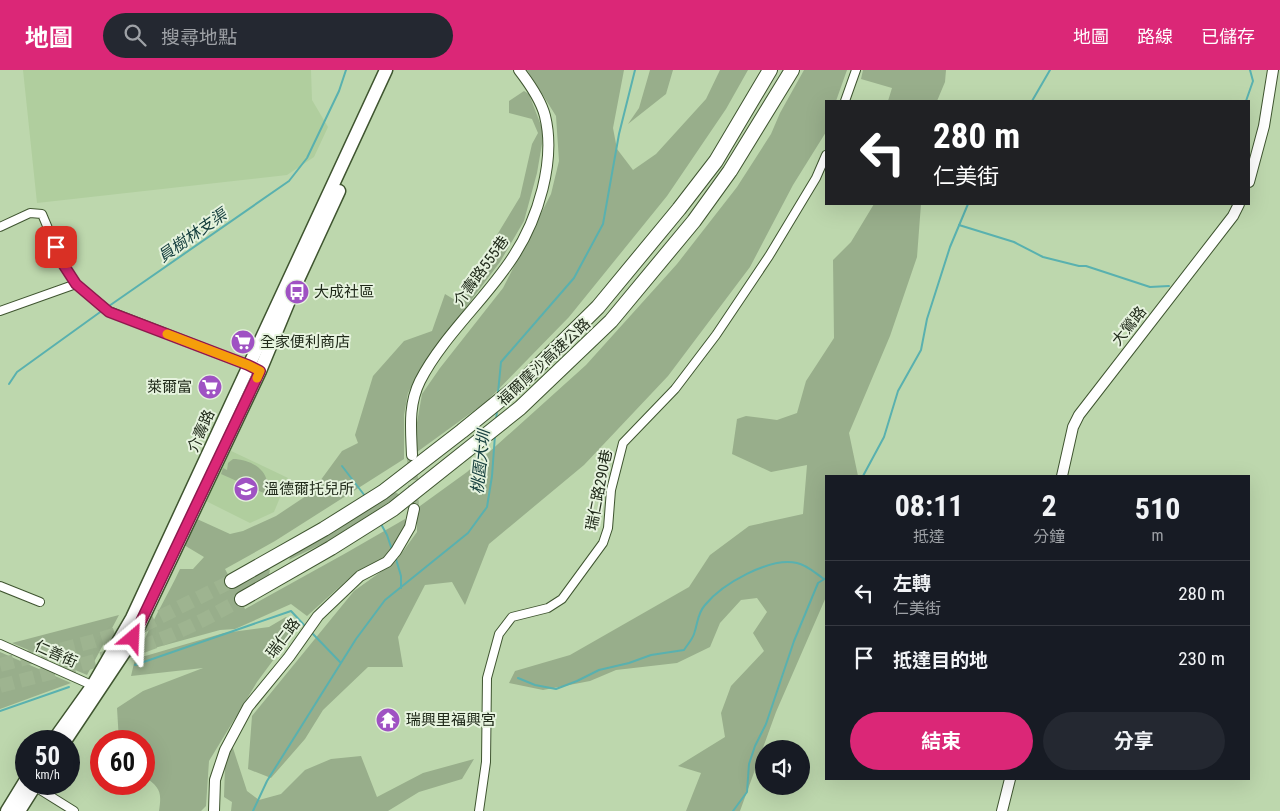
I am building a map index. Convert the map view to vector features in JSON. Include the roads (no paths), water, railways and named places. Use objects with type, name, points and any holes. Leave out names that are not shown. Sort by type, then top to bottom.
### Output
[{"type":"highway","name":"福爾摩沙高速公路","points":[[232,581],[368,501],[462,431],[521,383],[598,307],[679,208],[716,161],[770,70]]},
{"type":"highway","name":"福爾摩沙高速公路","points":[[242,599],[393,509],[520,408],[610,321],[694,221],[730,171],[792,70]]},
{"type":"highway","points":[[274,557],[283,576]]},
{"type":"main road","name":"介壽路","points":[[71,730],[96,688],[132,618],[386,70]]},
{"type":"main road","name":"介壽路","points":[[62,730],[133,638],[260,371],[296,284],[394,70]]},
{"type":"main road","points":[[7,811],[21,795]]},
{"type":"main road","points":[[19,811],[26,795]]},
{"type":"street","name":"介壽路555巷","points":[[412,455],[410,408],[420,381],[443,346],[513,257],[532,220],[541,195],[549,152],[545,114],[528,82],[519,70]]},
{"type":"street","points":[[845,100],[856,70]]},
{"type":"street","points":[[1250,178],[1264,126],[1273,70]]},
{"type":"street","name":"瑞仁路290巷","points":[[479,811],[486,762],[487,678],[499,634],[512,617],[548,608],[562,599],[603,543],[608,528],[611,490],[623,443],[675,389],[716,335],[769,256],[816,178],[825,157]]},
{"type":"street","name":"大鶯路","points":[[1062,475],[1073,427],[1079,415],[1233,216],[1238,205]]},
{"type":"street","points":[[0,227],[30,213],[42,214],[63,264],[76,284],[106,308],[260,371]]},
{"type":"street","points":[[0,311],[76,284]]},
{"type":"street","name":"瑞仁路","points":[[214,811],[215,780],[225,750],[248,707],[289,657],[318,616],[360,576],[387,562],[410,527],[414,509]]},
{"type":"street","points":[[0,586],[40,602]]},
{"type":"street","name":"仁善街","points":[[0,644],[96,688]]},
{"type":"street","points":[[1002,811],[1010,780]]},
{"type":"street","points":[[50,795],[74,811]]},
{"type":"waterway","name":"員樹林支渠","points":[[109,306],[289,181],[307,158],[339,91],[346,70]]},
{"type":"waterway","name":"桃園大圳","points":[[498,393],[501,362],[574,278],[603,224],[619,134],[635,70]]},
{"type":"waterway","points":[[1033,100],[1050,70]]},
{"type":"waterway","points":[[1246,100],[1253,81],[1250,70]]},
{"type":"waterway","points":[[864,475],[884,437],[898,391],[921,350],[927,319],[950,247],[968,205]]},
{"type":"waterway","points":[[959,225],[1014,242],[1043,257],[1086,266],[1150,287],[1169,286]]},
{"type":"waterway","name":"員樹林支渠","points":[[9,384],[17,372],[103,310]]},
{"type":"waterway","name":"桃園大圳","points":[[496,421],[497,410]]},
{"type":"waterway","name":"桃園大圳","points":[[253,811],[267,781],[356,639],[385,600],[468,533],[487,507],[492,476],[495,435]]},
{"type":"waterway","points":[[342,466],[365,496]]},
{"type":"waterway","points":[[381,524],[392,550]]},
{"type":"waterway","points":[[396,559],[401,576],[401,588]]},
{"type":"waterway","points":[[518,678],[535,685],[556,689],[599,670],[629,663],[651,655],[684,650],[693,636],[702,608],[734,581],[760,568],[786,562],[797,563],[808,567],[824,579]]},
{"type":"waterway","points":[[733,811],[747,792],[749,764],[755,746],[766,724],[794,641],[818,583],[825,579]]},
{"type":"waterway","points":[[135,665],[291,611],[305,626]]},
{"type":"waterway","points":[[312,633],[340,662]]},
{"type":"waterway","points":[[0,711],[69,687]]},
{"type":"tunnel","points":[[412,455],[414,509]]},
{"type":"tunnel","points":[[0,665],[94,641],[142,626],[232,581]]},
{"type":"tunnel","points":[[0,686],[148,644],[219,612],[242,599]]},
{"type":"place","name":"大成社區","points":[[297,292]]},
{"type":"place","name":"全家便利商店","points":[[243,342]]},
{"type":"place","name":"萊爾富","points":[[210,387]]},
{"type":"place","name":"溫德爾托兒所","points":[[246,489]]},
{"type":"place","name":"瑞興里福興宮","points":[[388,720]]}]
